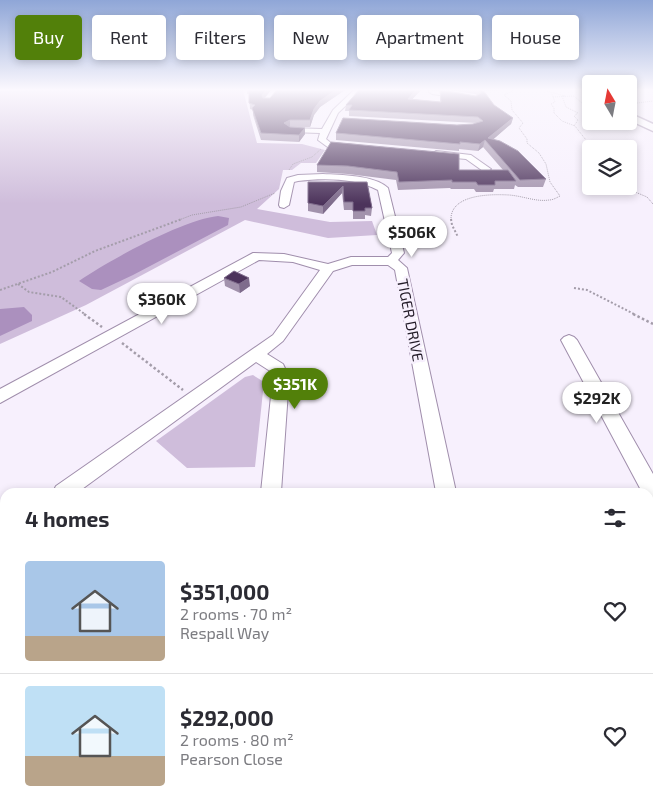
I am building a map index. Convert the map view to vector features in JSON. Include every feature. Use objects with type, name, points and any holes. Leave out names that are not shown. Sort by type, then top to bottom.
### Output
[{"type":"street","points":[[326,128],[322,140],[329,145],[359,148]]},
{"type":"street","points":[[290,130],[325,131]]},
{"type":"street","points":[[428,153],[468,157],[486,170]]},
{"type":"street","name":"TIGER DRIVE","points":[[288,185],[308,176],[370,182],[383,188],[398,253],[391,261],[400,268],[445,488]]},
{"type":"street","points":[[284,205],[288,185]]},
{"type":"street","points":[[0,397],[257,256],[271,255],[328,268],[351,261],[391,261]]},
{"type":"street","points":[[69,488],[278,338],[328,268]]},
{"type":"street","points":[[569,340],[650,488]]},
{"type":"street","points":[[256,354],[277,368],[281,377],[271,488]]},
{"type":"path","points":[[458,237],[450,222],[452,212],[458,204],[469,198],[511,195],[546,200],[556,199],[560,196],[550,182],[546,164],[539,153],[527,142],[519,128]]},
{"type":"path","points":[[575,128],[586,140]]},
{"type":"path","points":[[0,290],[52,272],[96,251],[181,218],[241,207],[269,195],[288,185],[288,172],[293,164],[312,157],[329,145]]},
{"type":"path","points":[[637,193],[647,197],[653,204]]},
{"type":"path","points":[[18,284],[29,292],[60,297],[194,398]]},
{"type":"path","points":[[574,288],[597,294],[653,324]]},
{"type":"shaded area","points":[[0,128],[253,128],[257,143],[302,144],[325,150],[316,163],[301,163],[292,170],[283,170],[279,189],[257,209],[330,222],[372,221],[377,235],[328,238],[245,220],[86,305],[0,344]]},
{"type":"shaded area","points":[[218,216],[229,218],[228,225],[101,290],[92,289],[79,281],[127,252],[166,233],[203,219]]},
{"type":"shaded area","points":[[24,307],[32,315],[32,321],[0,336],[0,309]]},
{"type":"shaded area","points":[[253,375],[264,382],[255,467],[187,468],[156,441],[245,377]]},
{"type":"building","points":[[259,128],[305,128],[299,135],[261,133]]},
{"type":"building","points":[[338,128],[501,128],[488,138],[500,141],[518,151],[546,179],[520,180],[485,140],[480,144],[460,142],[460,144],[336,133]]},
{"type":"building","points":[[331,142],[459,154],[459,170],[508,170],[516,181],[495,181],[495,185],[478,185],[476,182],[452,182],[452,180],[399,182],[397,172],[348,166],[317,165]]},
{"type":"building","points":[[308,182],[367,182],[372,208],[365,208],[365,211],[353,211],[353,202],[344,202],[343,186],[323,206],[308,203]]},
{"type":"building","points":[[234,271],[249,278],[239,284],[224,278]]}]
